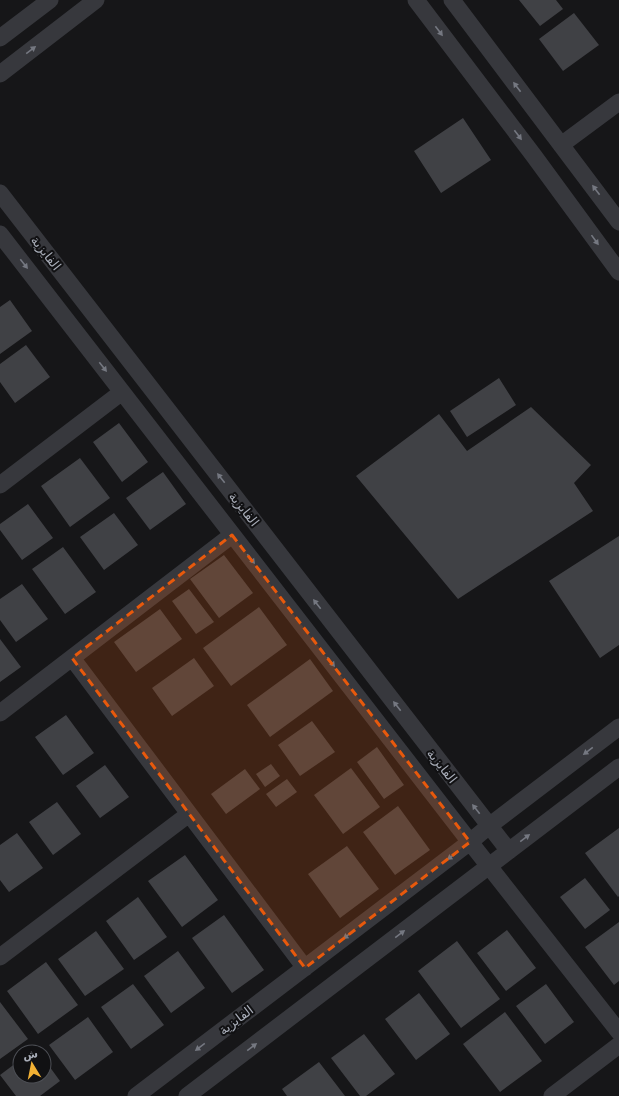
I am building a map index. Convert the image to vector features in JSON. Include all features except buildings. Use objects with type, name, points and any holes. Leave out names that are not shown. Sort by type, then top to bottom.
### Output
[{"type":"street","points":[[0,38],[50,0]]},
{"type":"street","points":[[0,74],[96,0]]},
{"type":"street","points":[[416,0],[619,272]]},
{"type":"street","points":[[452,0],[619,222]]},
{"type":"street","points":[[561,145],[619,102]]},
{"type":"street","name":"الفايزية","points":[[0,193],[509,851]]},
{"type":"street","name":"الفايزية","points":[[0,234],[470,842],[619,1032]]},
{"type":"street","points":[[0,485],[122,392]]},
{"type":"street","points":[[0,713],[232,534]]},
{"type":"street","points":[[72,658],[305,968]]},
{"type":"street","name":"الفايزية","points":[[136,1096],[619,727]]},
{"type":"street","points":[[187,1096],[619,768]]},
{"type":"street","points":[[0,957],[189,814]]},
{"type":"street","points":[[552,1096],[619,1045]]},
{"type":"highlighted area","points":[[232,535],[470,842],[305,968],[72,658]]}]
